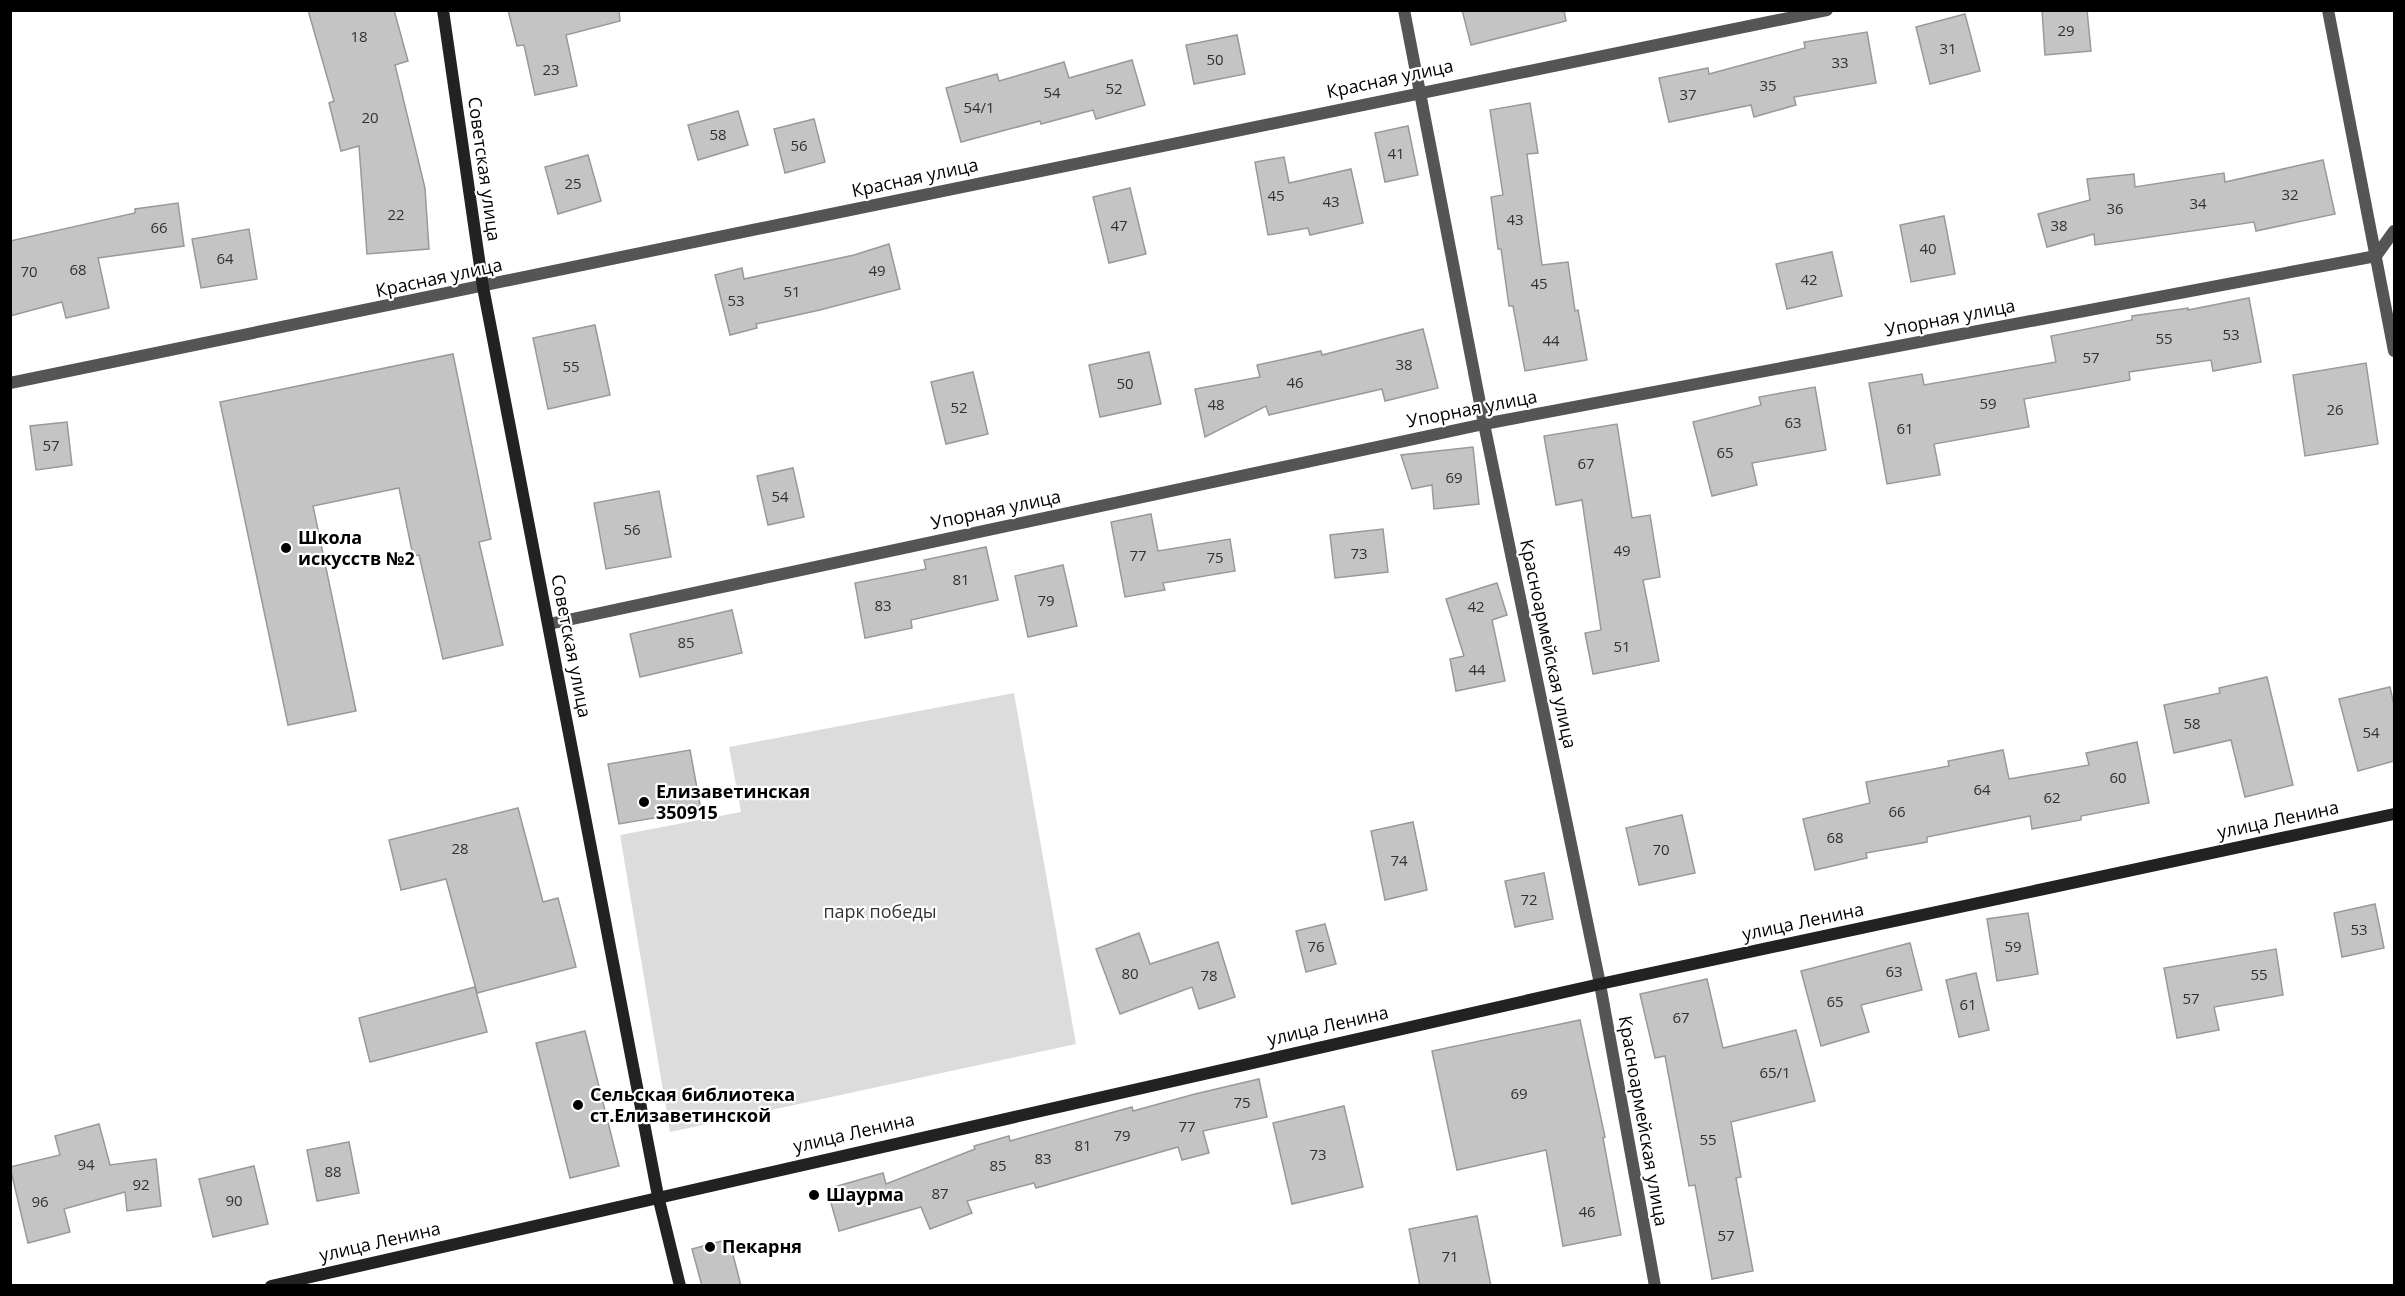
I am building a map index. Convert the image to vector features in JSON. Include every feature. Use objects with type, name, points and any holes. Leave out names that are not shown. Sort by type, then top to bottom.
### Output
[{"type":"street","name":"Советская улица","points":[[443,10],[483,288],[658,1196],[681,1286]]},
{"type":"street","name":"Красноармейская улица","points":[[1404,10],[1484,424],[1600,984],[1655,1286]]},
{"type":"street","name":"Красная улица","points":[[10,383],[483,288],[1420,90],[1827,10]]},
{"type":"street","points":[[2328,10],[2394,351]]},
{"type":"street","points":[[2376,256],[2394,231]]},
{"type":"street","name":"Упорная улица","points":[[549,624],[1484,424],[2376,256]]},
{"type":"street","name":"улица Ленина","points":[[271,1286],[658,1196],[1600,984],[2394,814]]},
{"type":"green space","name":"парк победы","points":[[1014,693],[1076,1044],[670,1132],[620,835],[741,812],[729,747]]},
{"type":"building","points":[[308,10],[394,10],[408,61],[395,65],[425,188],[429,249],[367,254],[359,146],[341,151],[329,103],[334,101]]},
{"type":"building","points":[[508,10],[619,10],[620,21],[566,35],[577,86],[535,95],[524,45],[517,46]]},
{"type":"building","points":[[1462,10],[1564,10],[1566,21],[1471,45]]},
{"type":"building","points":[[2042,10],[2087,10],[2091,51],[2045,55]]},
{"type":"building","points":[[1965,14],[1980,71],[1930,84],[1916,27]]},
{"type":"building","points":[[1867,32],[1876,83],[1794,97],[1796,105],[1754,117],[1751,105],[1669,122],[1659,78],[1708,68],[1709,74],[1805,48],[1804,42]]},
{"type":"building","points":[[1237,35],[1245,74],[1194,84],[1186,45]]},
{"type":"building","points":[[1132,60],[1145,105],[1096,119],[1093,110],[961,142],[946,88],[997,74],[999,81],[1064,62],[1069,78]]},
{"type":"building","points":[[1530,103],[1538,153],[1527,154],[1542,265],[1568,262],[1575,311],[1578,310],[1587,360],[1525,371],[1513,306],[1509,306],[1491,197],[1503,195],[1490,110]]},
{"type":"building","points":[[738,111],[748,145],[698,160],[688,125]]},
{"type":"building","points":[[814,119],[825,162],[785,173],[774,129]]},
{"type":"building","points":[[1408,126],[1418,175],[1385,182],[1375,133]]},
{"type":"building","points":[[588,155],[601,201],[558,214],[545,167]]},
{"type":"building","points":[[1284,157],[1289,183],[1351,169],[1363,223],[1310,235],[1308,228],[1268,235],[1255,162]]},
{"type":"building","points":[[2323,160],[2335,214],[2256,231],[2254,222],[2095,245],[2094,234],[2047,247],[2038,214],[2090,200],[2087,179],[2134,174],[2135,187],[2224,173],[2225,182]]},
{"type":"building","points":[[1130,188],[1146,254],[1109,263],[1093,197]]},
{"type":"building","points":[[178,203],[184,246],[98,258],[109,308],[66,318],[62,302],[10,316],[10,241],[135,213],[135,209]]},
{"type":"building","points":[[1944,216],[1955,274],[1911,282],[1900,225]]},
{"type":"building","points":[[249,229],[257,279],[201,288],[192,239]]},
{"type":"building","points":[[889,244],[900,289],[756,324],[757,328],[730,335],[715,275],[742,268],[744,279],[854,255]]},
{"type":"building","points":[[1832,252],[1842,296],[1787,309],[1776,264]]},
{"type":"building","points":[[2249,298],[2261,362],[2213,371],[2211,360],[2129,372],[2130,380],[2024,399],[2029,427],[1934,444],[1940,475],[1887,484],[1869,383],[1922,374],[1924,385],[2056,362],[2051,336],[2132,320],[2132,316],[2188,308],[2188,310]]},
{"type":"building","points":[[595,325],[610,395],[548,409],[533,338]]},
{"type":"building","points":[[1423,329],[1438,388],[1385,401],[1382,389],[1269,415],[1266,406],[1205,437],[1195,389],[1260,377],[1257,365],[1321,351],[1322,355]]},
{"type":"building","points":[[1149,352],[1161,404],[1100,417],[1089,365]]},
{"type":"building","name":"Школа искусств №2","points":[[453,354],[491,539],[479,542],[503,645],[443,659],[419,555],[413,556],[399,488],[313,506],[356,711],[288,725],[220,402]]},
{"type":"building","points":[[2366,363],[2378,444],[2305,456],[2293,375]]},
{"type":"building","points":[[973,372],[988,434],[946,444],[931,382]]},
{"type":"building","points":[[1815,387],[1826,450],[1752,463],[1757,485],[1712,496],[1693,422],[1761,405],[1759,397]]},
{"type":"building","points":[[67,422],[72,465],[36,470],[30,426]]},
{"type":"building","points":[[1617,424],[1632,518],[1650,515],[1660,577],[1643,580],[1659,661],[1593,674],[1585,633],[1601,630],[1582,500],[1556,505],[1544,436]]},
{"type":"building","points":[[1473,447],[1479,504],[1434,509],[1432,485],[1412,489],[1401,455]]},
{"type":"building","points":[[793,468],[804,517],[768,525],[757,476]]},
{"type":"building","points":[[659,491],[671,557],[606,569],[594,503]]},
{"type":"building","points":[[1151,514],[1158,551],[1230,539],[1235,571],[1163,583],[1165,590],[1125,597],[1111,522]]},
{"type":"building","points":[[1383,529],[1388,572],[1335,578],[1330,535]]},
{"type":"building","points":[[986,547],[998,600],[911,620],[912,628],[865,638],[855,583],[926,569],[924,560]]},
{"type":"building","points":[[1063,565],[1077,626],[1028,637],[1015,576]]},
{"type":"building","points":[[1497,583],[1507,615],[1492,620],[1505,681],[1456,691],[1450,659],[1464,656],[1446,599]]},
{"type":"building","points":[[732,610],[742,653],[640,677],[630,634]]},
{"type":"building","points":[[2267,677],[2293,785],[2245,797],[2231,740],[2174,753],[2164,705],[2220,693],[2219,688]]},
{"type":"building","points":[[2390,687],[2394,705],[2394,761],[2358,771],[2339,699]]},
{"type":"building","points":[[2137,742],[2149,803],[2081,816],[2081,820],[2032,829],[2030,816],[1927,837],[1927,842],[1866,853],[1867,858],[1815,870],[1803,819],[1870,803],[1866,782],[1949,766],[1948,761],[2003,750],[2009,779],[2089,765],[2086,753]]},
{"type":"building","points":[[690,750],[701,810],[619,824],[608,764]]},
{"type":"building","points":[[518,808],[543,902],[558,898],[576,967],[477,993],[446,879],[401,890],[389,840]]},
{"type":"building","points":[[1682,815],[1695,873],[1639,885],[1626,828]]},
{"type":"building","points":[[1413,822],[1427,890],[1385,900],[1371,831]]},
{"type":"building","points":[[1544,873],[1553,919],[1515,927],[1505,881]]},
{"type":"building","points":[[2375,904],[2384,948],[2342,957],[2334,913]]},
{"type":"building","points":[[2028,913],[2038,974],[1997,981],[1987,919]]},
{"type":"building","points":[[1325,924],[1336,964],[1306,972],[1296,931]]},
{"type":"building","points":[[1139,933],[1150,964],[1218,942],[1235,997],[1199,1009],[1192,987],[1120,1014],[1096,949]]},
{"type":"building","points":[[1910,943],[1922,990],[1861,1005],[1869,1032],[1821,1046],[1801,971]]},
{"type":"building","points":[[2276,949],[2283,995],[2214,1007],[2219,1030],[2177,1038],[2164,968]]},
{"type":"building","points":[[1976,973],[1989,1030],[1959,1037],[1946,980]]},
{"type":"building","points":[[1707,979],[1723,1048],[1796,1030],[1815,1101],[1731,1122],[1741,1177],[1736,1178],[1753,1271],[1712,1279],[1695,1185],[1689,1186],[1665,1056],[1655,1058],[1640,994]]},
{"type":"building","points":[[475,987],[487,1032],[370,1062],[359,1018]]},
{"type":"building","points":[[1580,1020],[1605,1137],[1603,1138],[1621,1235],[1563,1246],[1546,1150],[1457,1170],[1432,1051]]},
{"type":"building","name":"Сельская библиотека ст.Елизаветинской","points":[[585,1031],[619,1166],[570,1178],[536,1043]]},
{"type":"building","points":[[1259,1079],[1267,1117],[1203,1131],[1209,1153],[1182,1160],[1178,1147],[1036,1188],[1034,1183],[967,1201],[972,1213],[930,1229],[921,1207],[839,1231],[827,1189],[883,1173],[886,1184],[975,1149],[974,1146],[1009,1136],[1010,1141],[1132,1107],[1133,1111]]},
{"type":"building","points":[[1344,1106],[1363,1187],[1292,1204],[1273,1123]]},
{"type":"building","points":[[99,1124],[110,1165],[156,1159],[161,1206],[127,1211],[125,1192],[64,1209],[70,1232],[28,1243],[10,1167],[60,1155],[55,1136]]},
{"type":"building","points":[[349,1142],[359,1193],[317,1201],[307,1150]]},
{"type":"building","points":[[254,1166],[268,1224],[213,1237],[199,1179]]},
{"type":"building","points":[[1477,1216],[1491,1286],[1420,1286],[1409,1229]]},
{"type":"building","points":[[729,1239],[741,1286],[702,1286],[692,1249]]},
{"type":"place","name":"Школа искусств №2","points":[[286,548]]},
{"type":"place","name":"Елизаветинская 350915","points":[[644,802]]},
{"type":"place","name":"Сельская библиотека ст.Елизаветинской","points":[[578,1105]]},
{"type":"place","name":"Шаурма","points":[[814,1195]]},
{"type":"place","name":"Пекарня","points":[[710,1247]]}]
